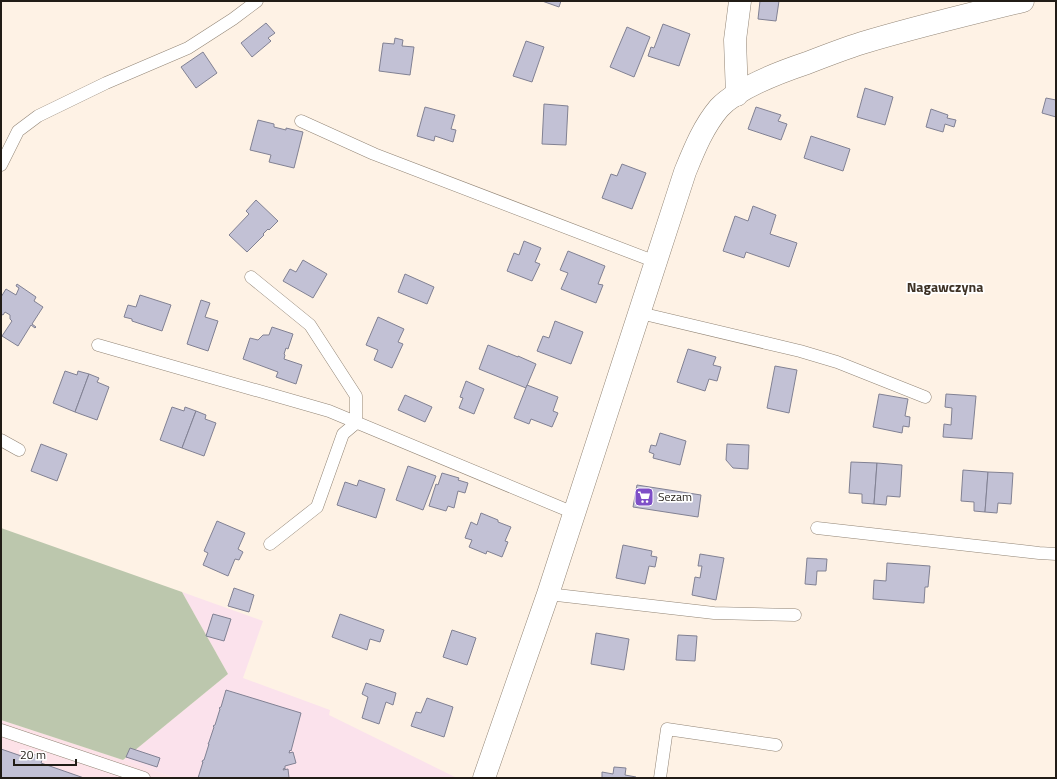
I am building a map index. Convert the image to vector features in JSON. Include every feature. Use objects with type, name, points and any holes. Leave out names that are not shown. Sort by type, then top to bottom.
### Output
[{"type":"street","points":[[736,94],[735,40],[740,1]]},
{"type":"street","points":[[484,778],[548,594],[685,172],[708,123],[720,107],[736,94],[787,70],[861,43],[1023,1]]},
{"type":"lane","points":[[1,165],[18,131],[38,116],[106,83],[188,48],[233,19],[257,1]]},
{"type":"lane","points":[[301,121],[374,154],[656,262]]},
{"type":"lane","points":[[251,277],[310,325],[356,396],[356,423],[343,434],[317,507],[270,544]]},
{"type":"lane","points":[[640,313],[800,351],[837,362],[925,397]]},
{"type":"lane","points":[[98,345],[329,411],[574,513]]},
{"type":"lane","points":[[1,440],[19,450]]},
{"type":"lane","points":[[816,528],[1039,554],[1056,554]]},
{"type":"lane","points":[[548,594],[714,613],[795,614]]},
{"type":"lane","points":[[660,778],[667,729],[776,745]]},
{"type":"lane","points":[[1,730],[144,778]]},
{"type":"shaded area","points":[[182,592],[263,621],[243,678],[330,710],[329,715],[457,778],[175,778],[123,760],[228,674]]},
{"type":"shaded area","points":[[1,720],[123,760],[175,778],[1,778]]},
{"type":"green space","points":[[1,528],[182,592],[228,674],[123,760],[1,720]]},
{"type":"building","points":[[542,1],[561,1],[559,7]]},
{"type":"building","points":[[760,1],[779,1],[776,21],[758,19]]},
{"type":"building","points":[[266,23],[275,33],[268,38],[271,41],[252,57],[241,43]]},
{"type":"building","points":[[663,24],[690,34],[679,66],[648,56],[651,47],[654,48]]},
{"type":"building","points":[[627,27],[650,37],[634,77],[610,67]]},
{"type":"building","points":[[395,38],[403,40],[402,46],[414,47],[410,75],[379,71],[383,43],[394,44]]},
{"type":"building","points":[[526,41],[544,47],[532,82],[513,76]]},
{"type":"building","points":[[203,52],[217,73],[196,88],[181,67]]},
{"type":"building","points":[[865,88],[893,97],[885,125],[857,117]]},
{"type":"building","points":[[1046,98],[1056,100],[1056,117],[1042,113]]},
{"type":"building","points":[[544,104],[568,106],[566,145],[542,144]]},
{"type":"building","points":[[425,107],[455,115],[451,129],[456,130],[453,142],[435,136],[434,141],[417,136]]},
{"type":"building","points":[[756,107],[781,115],[778,121],[787,124],[781,140],[748,129]]},
{"type":"building","points":[[931,109],[948,115],[947,118],[956,120],[954,127],[945,124],[943,132],[926,127]]},
{"type":"building","points":[[258,120],[274,124],[274,127],[303,132],[294,168],[269,162],[271,155],[250,150]]},
{"type":"building","points":[[811,136],[850,149],[843,171],[804,158]]},
{"type":"building","points":[[622,164],[646,173],[632,209],[602,198],[611,174],[617,176]]},
{"type":"building","points":[[256,200],[278,221],[263,234],[264,235],[247,252],[229,235],[249,214],[246,211]]},
{"type":"building","points":[[753,206],[776,215],[770,234],[797,243],[789,267],[746,252],[744,258],[723,251],[735,216],[748,221]]},
{"type":"building","points":[[524,241],[541,248],[535,262],[540,264],[532,281],[507,271],[514,253],[519,255]]},
{"type":"building","points":[[568,251],[605,266],[598,284],[603,285],[596,303],[561,289],[568,273],[560,270]]},
{"type":"building","points":[[303,260],[327,274],[313,298],[283,281],[290,269],[296,272]]},
{"type":"building","points":[[405,274],[434,287],[427,304],[398,292]]},
{"type":"building","points":[[17,284],[36,297],[34,301],[43,307],[32,324],[36,327],[35,328],[31,325],[18,346],[2,336],[12,321],[10,319],[10,315],[5,312],[3,315],[1,314],[1,297],[6,289],[16,295],[19,288],[16,286]]},
{"type":"building","points":[[140,295],[171,305],[162,331],[124,317],[128,305],[136,307]]},
{"type":"building","points":[[201,300],[210,303],[205,317],[218,321],[208,351],[187,344]]},
{"type":"building","points":[[378,317],[404,329],[398,342],[403,344],[392,368],[374,360],[378,350],[366,345]]},
{"type":"building","points":[[555,321],[583,332],[571,364],[537,351],[543,336],[549,338]]},
{"type":"building","points":[[272,327],[293,334],[288,349],[286,348],[284,359],[302,365],[296,384],[276,377],[278,372],[243,359],[250,338],[258,340],[263,335],[269,335]]},
{"type":"building","points":[[488,345],[536,364],[526,388],[479,369]]},
{"type":"building","points":[[688,349],[716,357],[713,365],[721,367],[717,381],[709,379],[705,391],[677,382]]},
{"type":"building","points":[[775,366],[797,370],[789,413],[767,408]]},
{"type":"building","points":[[65,371],[77,375],[78,371],[89,374],[75,412],[53,403]]},
{"type":"building","points":[[89,374],[99,378],[97,382],[109,387],[97,420],[75,412]]},
{"type":"building","points":[[466,381],[484,389],[474,414],[459,408],[463,398],[460,397]]},
{"type":"building","points":[[527,385],[558,397],[553,411],[558,413],[552,427],[531,419],[529,424],[514,418]]},
{"type":"building","points":[[879,394],[908,399],[905,416],[910,417],[909,427],[903,426],[902,433],[873,427]]},
{"type":"building","points":[[946,394],[976,396],[972,439],[943,437],[944,424],[951,425],[952,408],[945,407]]},
{"type":"building","points":[[405,395],[432,407],[425,422],[398,410]]},
{"type":"building","points":[[172,407],[184,411],[185,407],[196,411],[182,448],[160,440]]},
{"type":"building","points":[[196,411],[206,415],[205,419],[216,423],[204,456],[182,448]]},
{"type":"building","points":[[660,433],[686,441],[680,465],[653,458],[654,454],[649,452],[651,445],[656,446]]},
{"type":"building","points":[[41,444],[67,454],[57,481],[31,471]]},
{"type":"building","points":[[727,444],[749,445],[748,469],[733,468],[726,460]]},
{"type":"building","points":[[851,462],[877,463],[874,504],[862,503],[862,494],[849,493]]},
{"type":"building","points":[[877,463],[902,465],[900,497],[887,496],[886,505],[874,504]]},
{"type":"building","points":[[408,466],[436,476],[423,510],[396,500]]},
{"type":"building","points":[[963,470],[988,472],[985,512],[974,511],[974,502],[961,501]]},
{"type":"building","points":[[988,472],[1013,473],[1011,504],[998,503],[997,513],[985,512]]},
{"type":"building","points":[[442,473],[459,478],[458,480],[468,483],[465,493],[458,491],[454,508],[448,506],[446,511],[429,506],[436,484],[438,485]]},
{"type":"building","points":[[359,480],[385,489],[376,518],[337,505],[345,482],[357,486]]},
{"type":"building","points":[[637,485],[701,495],[698,517],[633,507]]},
{"type":"building","points":[[481,513],[511,527],[505,541],[508,542],[502,557],[487,551],[486,554],[469,547],[472,540],[465,538],[471,522],[477,525]]},
{"type":"building","points":[[217,521],[245,533],[238,549],[243,552],[239,560],[235,559],[228,576],[203,565],[208,553],[204,551]]},
{"type":"building","points":[[623,545],[652,551],[651,556],[657,557],[655,567],[649,566],[645,584],[616,578]]},
{"type":"building","points":[[700,554],[724,558],[716,600],[692,595],[695,577],[700,578],[702,566],[698,566]]},
{"type":"building","points":[[807,558],[827,559],[826,571],[817,571],[816,585],[805,584]]},
{"type":"building","points":[[887,563],[930,566],[928,587],[925,587],[924,603],[873,599],[874,580],[886,581]]},
{"type":"building","points":[[234,588],[254,595],[249,612],[228,606]]},
{"type":"building","points":[[213,614],[231,619],[224,641],[206,636]]},
{"type":"building","points":[[340,614],[384,630],[380,642],[370,639],[367,650],[332,637]]},
{"type":"building","points":[[452,630],[476,638],[467,665],[443,657]]},
{"type":"building","points":[[596,633],[629,639],[624,670],[591,664]]},
{"type":"building","points":[[678,635],[697,636],[695,661],[676,660]]},
{"type":"building","points":[[366,683],[396,693],[393,705],[386,702],[379,724],[362,718],[368,697],[362,694]]},
{"type":"building","points":[[226,690],[301,713],[291,751],[290,750],[289,753],[293,752],[296,763],[285,766],[285,769],[284,768],[283,770],[288,769],[289,778],[198,778],[214,727],[213,726],[215,725],[220,709],[219,708],[221,707]]},
{"type":"building","points":[[427,698],[453,707],[444,737],[411,726],[416,712],[421,713]]},
{"type":"building","points":[[130,748],[160,758],[157,767],[126,757]]},
{"type":"building","points":[[1,749],[30,759],[32,754],[43,757],[41,763],[84,778],[1,778]]},
{"type":"building","points":[[614,767],[626,768],[625,775],[636,777],[602,778],[602,772],[613,774]]},
{"type":"place","name":"Sezam","points":[[644,497]]},
{"type":"district","name":"Nagawczyna","points":[[945,287]]}]
